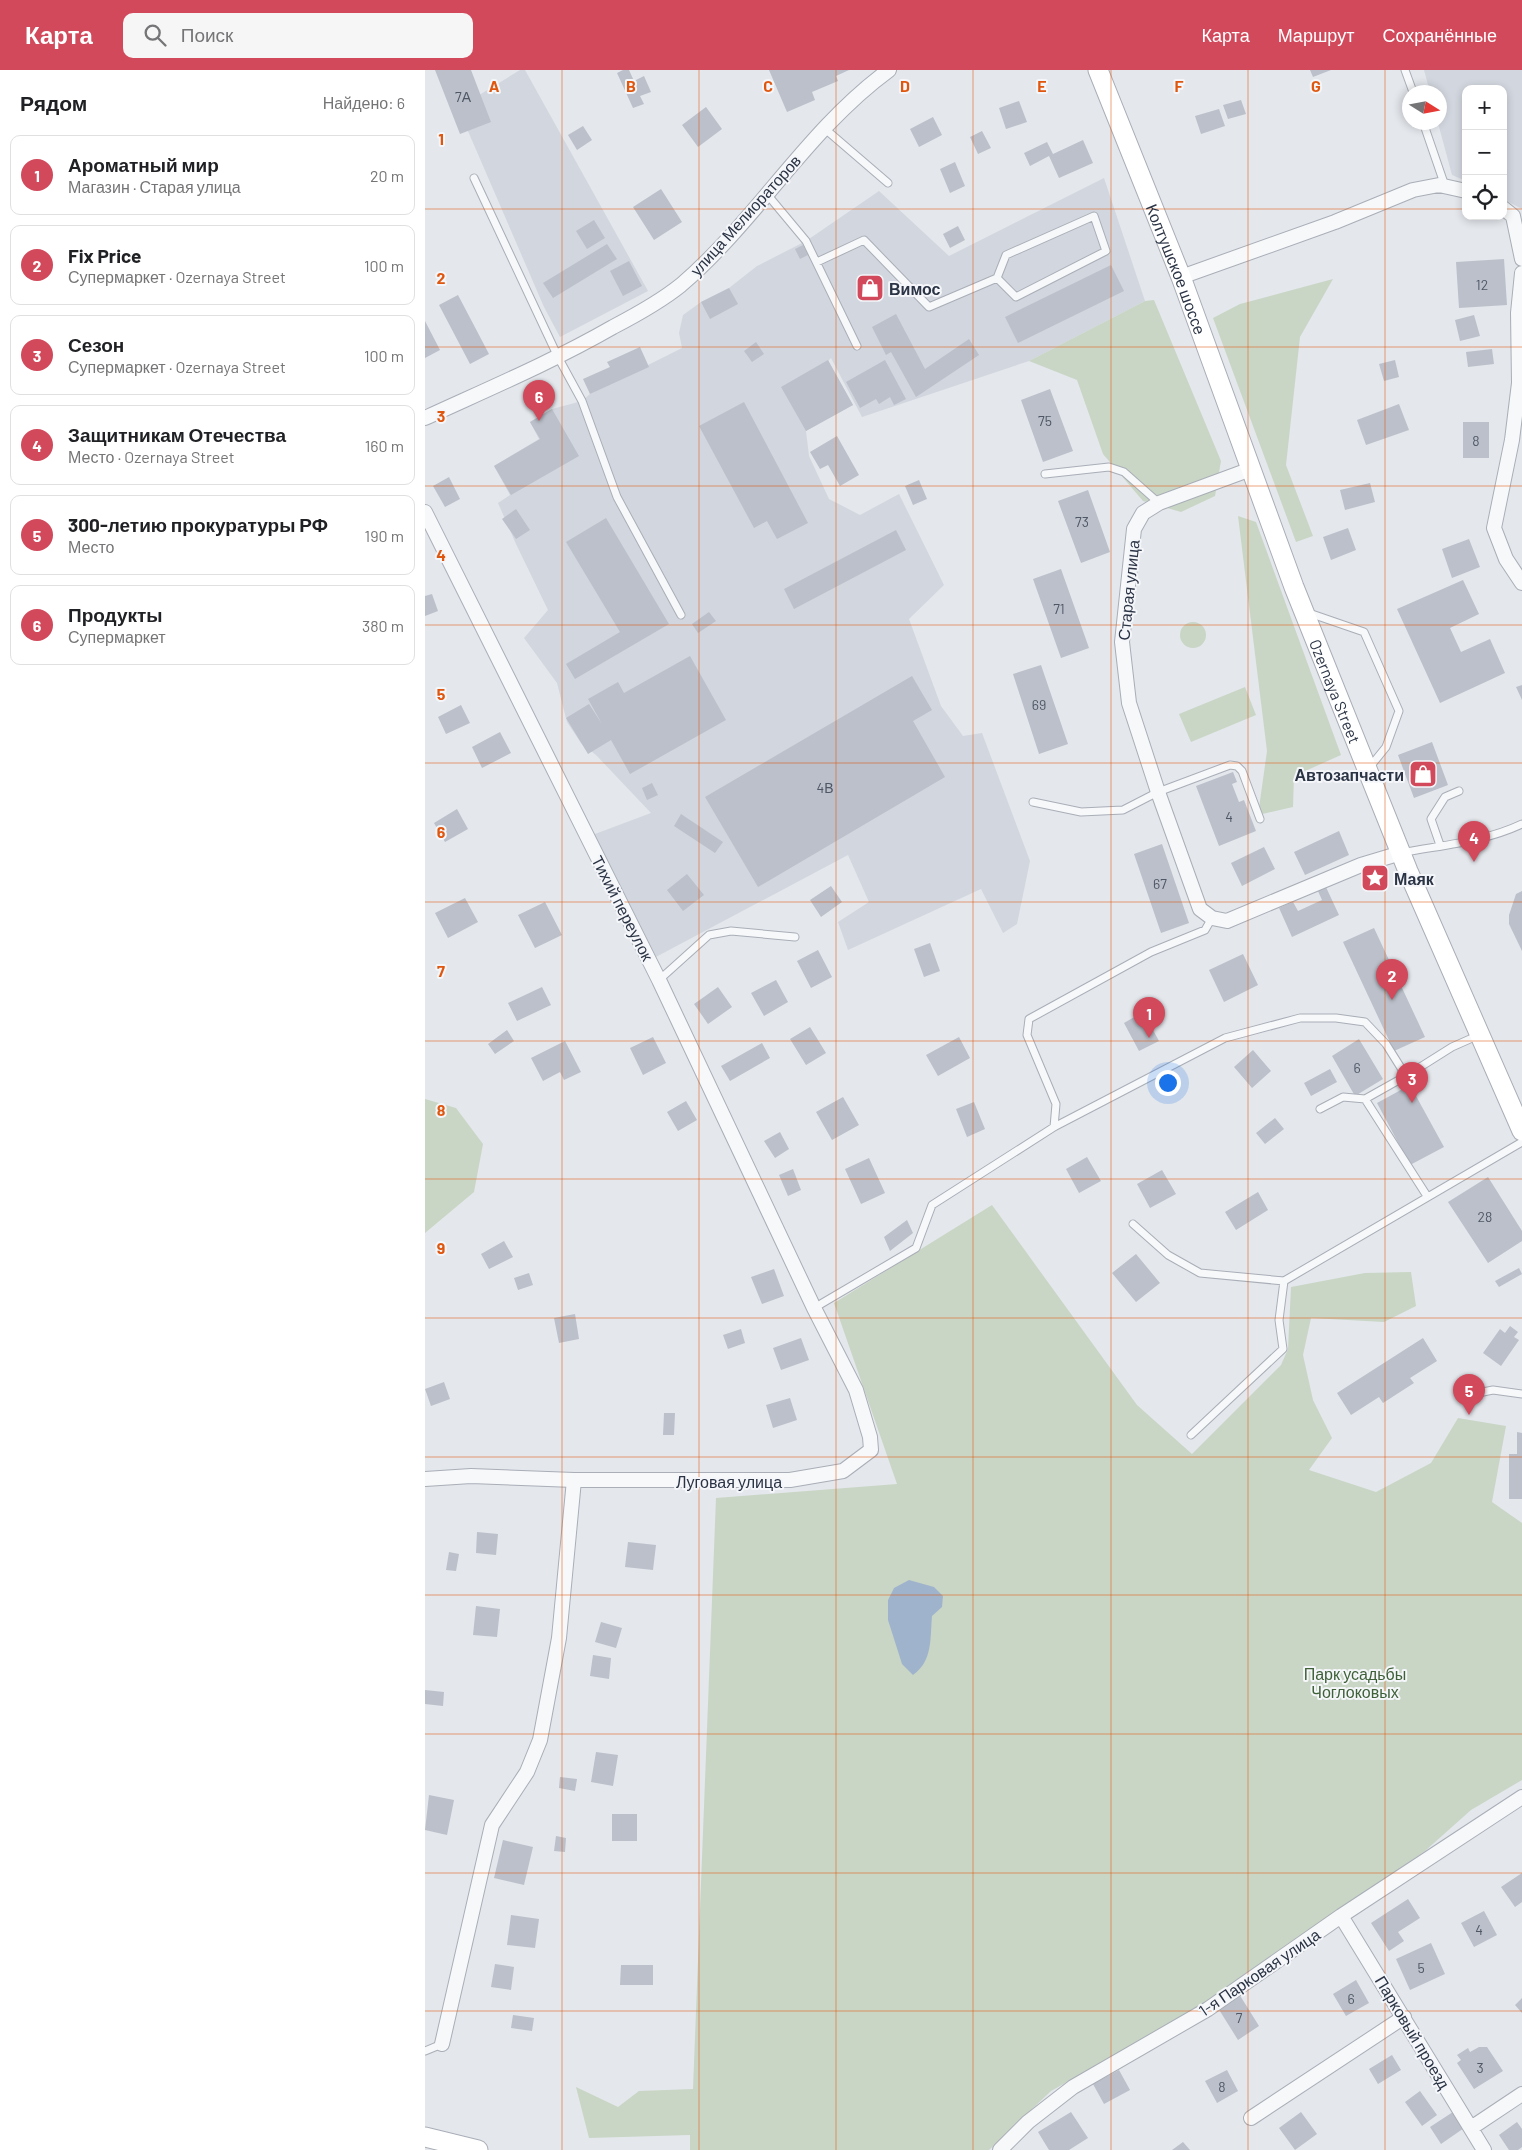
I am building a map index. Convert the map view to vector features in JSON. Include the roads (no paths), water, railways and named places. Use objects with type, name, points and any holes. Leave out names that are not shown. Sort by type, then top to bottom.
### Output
[{"type":"main road","name":"Колтушское шоссе","points":[[1098,70],[1181,277],[1251,469]]},
{"type":"main road","name":"Ozernaya Street","points":[[1251,469],[1304,611],[1367,770],[1401,853],[1522,1131]]},
{"type":"main road","points":[[425,2137],[478,2150]]},
{"type":"street","name":"улица Мелиораторов","points":[[425,418],[558,357],[649,307],[679,286],[708,259],[823,128],[868,86],[889,70]]},
{"type":"street","points":[[1181,277],[1335,222],[1413,190],[1439,185],[1462,190]]},
{"type":"street","points":[[1507,211],[1513,216],[1522,259]]},
{"type":"street","points":[[1522,272],[1519,312],[1519,383],[1512,440],[1494,528],[1506,559],[1522,583]]},
{"type":"street","name":"Старая улица","points":[[1212,918],[1200,909],[1158,792],[1129,703],[1121,642],[1134,529],[1143,514],[1159,503],[1251,469]]},
{"type":"street","name":"Тихий переулок","points":[[425,512],[659,980],[814,1308]]},
{"type":"street","points":[[1212,918],[1227,921],[1361,865],[1401,853]]},
{"type":"street","name":"Луговая улица","points":[[425,1479],[471,1476],[574,1480],[790,1480],[843,1471],[863,1458],[871,1450],[870,1437],[856,1390],[814,1308]]},
{"type":"street","points":[[443,2044],[492,1825],[527,1772],[540,1740],[559,1638],[574,1480]]},
{"type":"street","name":"1-я Парковая улица","points":[[1001,2150],[1027,2122],[1073,2087],[1208,2008],[1341,1916],[1522,1798]]},
{"type":"street","name":"Парковый проезд","points":[[1341,1916],[1405,2017],[1484,2150]]},
{"type":"street","points":[[1251,2118],[1405,2017]]},
{"type":"street","points":[[1471,2128],[1522,2094]]},
{"type":"lane","points":[[1405,70],[1410,85]]},
{"type":"lane","points":[[823,128],[888,183]]},
{"type":"lane","points":[[1426,130],[1445,186]]},
{"type":"lane","points":[[473,178],[558,357],[583,401],[617,497],[681,615]]},
{"type":"lane","points":[[766,193],[806,241],[857,346]]},
{"type":"lane","points":[[817,262],[864,240],[929,307],[997,278],[1006,255],[1094,216],[1106,251],[1016,297],[997,278]]},
{"type":"lane","points":[[1045,474],[1109,467],[1124,472],[1159,503]]},
{"type":"lane","points":[[1304,611],[1364,632],[1399,711],[1387,747],[1367,770]]},
{"type":"lane","points":[[1033,802],[1081,812],[1123,810],[1158,792],[1230,765],[1237,766],[1242,771],[1260,819]]},
{"type":"lane","points":[[1439,845],[1431,819],[1445,797],[1459,791]]},
{"type":"lane","points":[[1401,853],[1439,845],[1486,839],[1522,824]]},
{"type":"lane","points":[[1054,1128],[1056,1104],[1027,1035],[1029,1019],[1151,952],[1205,930],[1212,918]]},
{"type":"lane","points":[[659,980],[709,935],[731,931],[795,937]]},
{"type":"lane","points":[[814,1308],[916,1248],[933,1205],[1054,1128],[1225,1038],[1300,1018],[1336,1018],[1365,1022],[1386,1044],[1406,1076]]},
{"type":"lane","points":[[1320,1110],[1343,1097],[1365,1099],[1452,1047],[1480,1035]]},
{"type":"lane","points":[[1365,1099],[1427,1196]]},
{"type":"lane","points":[[1133,1224],[1168,1255],[1200,1273],[1284,1282],[1328,1258],[1427,1196],[1522,1142]]},
{"type":"lane","points":[[1191,1435],[1283,1349],[1279,1320],[1284,1282]]},
{"type":"lane","points":[[1478,1392],[1493,1390],[1522,1394]]},
{"type":"lane","points":[[425,2051],[443,2044]]},
{"type":"water","points":[[909,1580],[934,1587],[943,1596],[942,1607],[932,1616],[927,1656],[924,1663],[913,1675],[902,1664],[888,1620],[888,1600],[894,1588]]},
{"type":"place","name":"Вимос","points":[[870,288]]},
{"type":"place","name":"Продукты","points":[[539,421]]},
{"type":"place","name":"Автозапчасти","points":[[1423,774]]},
{"type":"place","name":"Защитникам Отечества","points":[[1474,862]]},
{"type":"place","name":"Маяк","points":[[1375,878]]},
{"type":"place","name":"Fix Price","points":[[1392,1000]]},
{"type":"place","name":"Ароматный мир","points":[[1149,1038]]},
{"type":"place","name":"Сезон","points":[[1412,1103]]},
{"type":"place","name":"300-летию прокуратуры РФ","points":[[1469,1415]]},
{"type":"park label","name":"Парк усадьбы Чоглоковых","points":[[1355,1682]]}]
